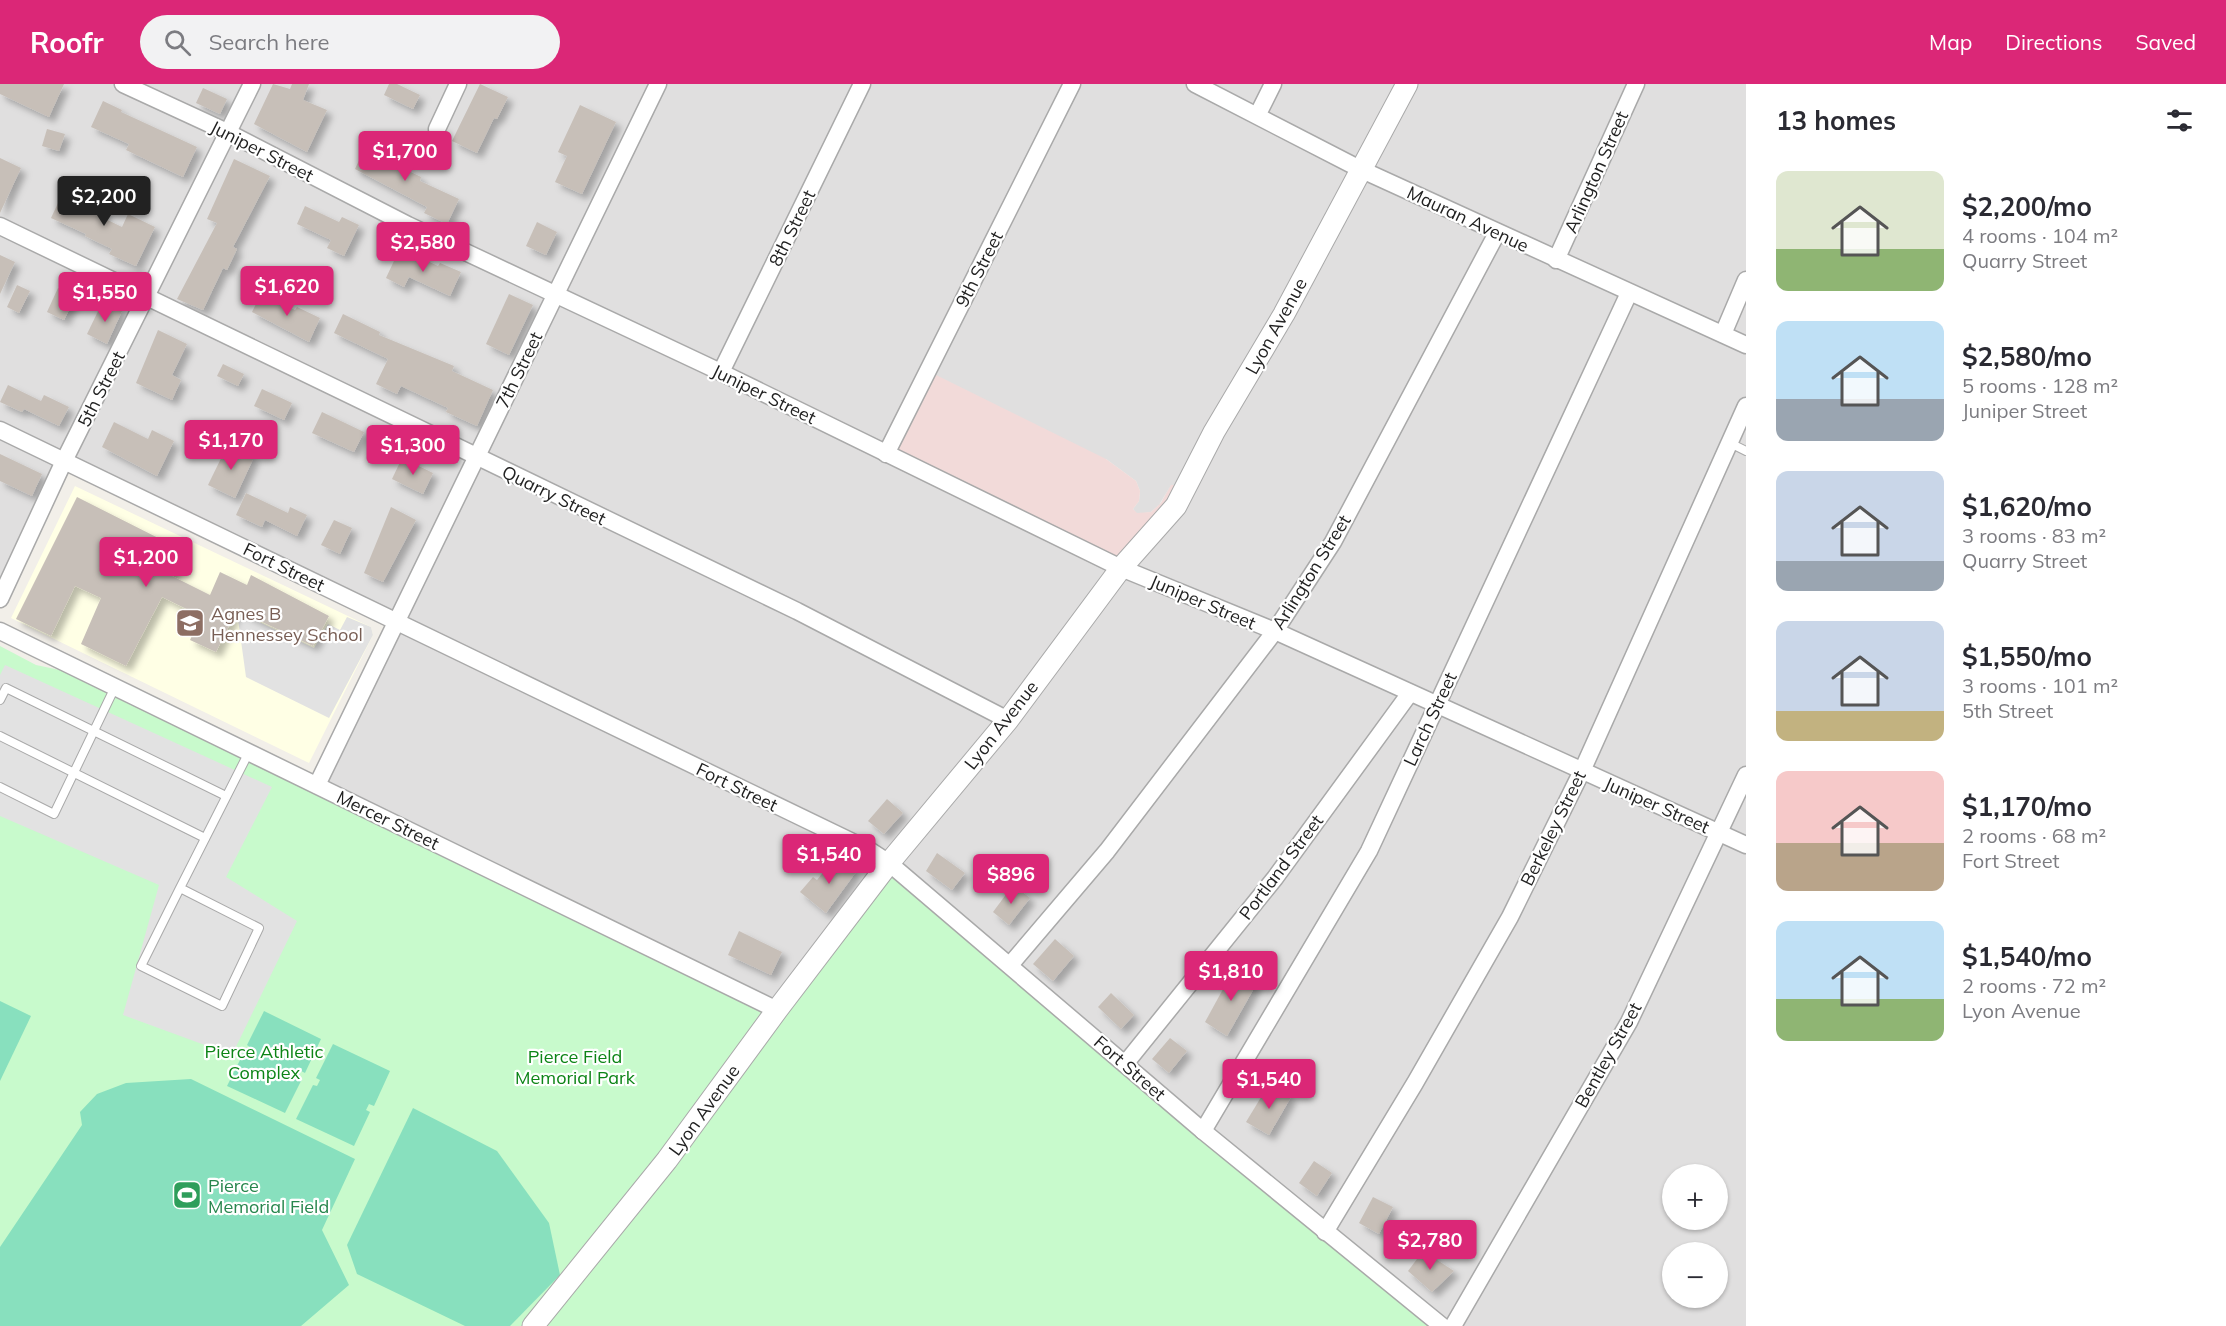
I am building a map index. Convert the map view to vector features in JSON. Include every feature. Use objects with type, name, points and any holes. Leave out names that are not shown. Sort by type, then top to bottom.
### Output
[{"type":"street","name":"Juniper Street","points":[[123,84],[227,132],[408,225],[721,372],[1121,568],[1275,632],[1746,845]]},
{"type":"street","name":"5th Street","points":[[0,599],[64,461],[252,84]]},
{"type":"street","points":[[436,129],[458,84]]},
{"type":"street","name":"7th Street","points":[[317,785],[398,623],[658,84]]},
{"type":"street","name":"8th Street","points":[[721,372],[862,84]]},
{"type":"street","name":"9th Street","points":[[886,454],[1072,84]]},
{"type":"street","name":"Mauran Avenue","points":[[1195,84],[1258,114],[1360,169],[1746,345]]},
{"type":"street","points":[[1258,114],[1273,84]]},
{"type":"street","name":"Lyon Avenue","points":[[533,1326],[667,1160],[889,863],[1008,720],[1121,568],[1176,506],[1214,432],[1284,314],[1407,84]]},
{"type":"street","name":"Arlington Street","points":[[1556,260],[1636,84]]},
{"type":"street","name":"Quarry Street","points":[[0,226],[797,612],[1008,720]]},
{"type":"street","name":"Arlington Street","points":[[1010,965],[1107,851],[1275,632],[1333,542],[1497,233]]},
{"type":"street","points":[[1723,334],[1746,280]]},
{"type":"street","name":"Larch Street","points":[[1203,1131],[1368,851],[1629,292]]},
{"type":"street","name":"Berkeley Street","points":[[1325,1232],[1415,1083],[1510,917],[1582,771],[1746,406]]},
{"type":"street","name":"Fort Street","points":[[0,430],[869,850],[889,863],[1203,1131],[1442,1326]]},
{"type":"street","name":"Mercer Street","points":[[0,631],[777,1010]]},
{"type":"street","name":"Portland Street","points":[[1125,1064],[1275,878],[1410,693]]},
{"type":"street","name":"Bentley Street","points":[[1453,1326],[1629,1022],[1746,775]]},
{"type":"lane","points":[[1730,443],[1746,451]]},
{"type":"lane","points":[[0,787],[54,814],[115,687]]},
{"type":"lane","points":[[0,700],[6,688],[226,796]]},
{"type":"lane","points":[[0,736],[205,838]]},
{"type":"lane","points":[[180,888],[259,928],[222,1006],[141,966],[180,888],[205,838],[226,796],[249,752]]},
{"type":"shaded area","points":[[0,84],[1746,84],[1746,1326],[1443,1326],[319,792],[395,630],[70,469],[40,522],[0,609]],"holes":[[[1106,459],[1136,481],[1140,491],[1139,501],[1133,509],[1137,514],[1151,512],[1159,505],[1118,573]]]},
{"type":"shaded area","points":[[930,372],[1106,459],[1136,481],[1140,491],[1139,501],[1133,509],[1137,513],[1151,512],[1161,503],[1171,485],[1177,485],[1179,490],[1124,568],[889,457]]},
{"type":"shaded area","name":"Agnes B Hennessey School","points":[[75,486],[371,627],[373,635],[309,763],[11,618]]},
{"type":"shaded area","points":[[249,617],[314,648],[328,624],[340,630],[347,617],[371,627],[373,635],[329,718],[246,677],[238,619]]},
{"type":"shaded area","points":[[5,665],[272,787],[226,877],[297,921],[232,1055],[123,1015],[159,885],[0,816],[0,675]]},
{"type":"green space","name":"Pierce Athletic Complex","points":[[0,646],[36,665],[60,670],[773,1014],[889,872],[1443,1326],[0,1326]]},
{"type":"green space","points":[[0,1001],[31,1016],[0,1081]]},
{"type":"green space","points":[[264,1011],[321,1039],[305,1073],[301,1071],[298,1077],[302,1079],[285,1113],[227,1086],[244,1052],[248,1054],[251,1048],[247,1045]]},
{"type":"green space","points":[[333,1044],[390,1071],[374,1106],[369,1104],[366,1110],[370,1112],[354,1146],[296,1119],[313,1085],[317,1086],[320,1080],[316,1078]]},
{"type":"green space","name":"Pierce Memorial Field","points":[[191,1079],[355,1159],[322,1230],[349,1285],[301,1326],[0,1326],[0,1247],[82,1125],[80,1112],[97,1094],[126,1083]]},
{"type":"green space","points":[[413,1108],[497,1151],[549,1223],[560,1275],[510,1326],[465,1326],[357,1274],[347,1245]]},
{"type":"building","points":[[0,84],[64,84],[49,117],[0,94]]},
{"type":"building","points":[[273,84],[290,89],[292,84],[309,84],[303,100],[327,110],[307,152],[254,124]]},
{"type":"building","points":[[389,84],[397,84],[420,95],[413,109],[384,95]]},
{"type":"building","points":[[480,84],[508,97],[497,119],[494,118],[477,153],[452,141]]},
{"type":"building","points":[[203,88],[227,99],[220,114],[196,103]]},
{"type":"building","points":[[103,101],[122,110],[121,112],[197,147],[183,177],[126,150],[129,144],[91,127]]},
{"type":"building","points":[[580,105],[616,122],[582,194],[555,182],[567,156],[558,152]]},
{"type":"building","points":[[47,129],[65,134],[59,151],[42,146]]},
{"type":"building","points":[[369,139],[395,152],[390,162],[421,177],[420,181],[459,199],[447,224],[424,213],[427,207],[355,169]]},
{"type":"building","points":[[0,158],[21,168],[0,213]]},
{"type":"building","points":[[234,159],[270,176],[233,247],[237,249],[227,270],[223,268],[203,310],[177,299],[217,223],[207,219]]},
{"type":"building","points":[[66,186],[88,196],[83,208],[122,227],[128,214],[155,227],[136,266],[109,254],[112,249],[85,236],[86,234],[51,218]]},
{"type":"building","points":[[305,206],[339,222],[342,217],[359,225],[344,256],[327,248],[331,240],[297,224]]},
{"type":"building","points":[[537,222],[557,232],[546,255],[526,246]]},
{"type":"building","points":[[400,248],[438,266],[440,263],[461,272],[450,296],[409,277],[404,287],[386,278]]},
{"type":"building","points":[[0,255],[15,262],[0,294]]},
{"type":"building","points":[[17,285],[30,291],[19,313],[7,307]]},
{"type":"building","points":[[58,288],[76,296],[64,320],[47,312]]},
{"type":"building","points":[[261,294],[295,310],[297,307],[320,318],[309,342],[252,312]]},
{"type":"building","points":[[509,294],[533,305],[509,355],[486,344]]},
{"type":"building","points":[[103,301],[122,311],[107,344],[87,334]]},
{"type":"building","points":[[343,314],[380,332],[379,335],[454,366],[452,371],[493,390],[477,426],[446,412],[448,408],[401,386],[397,394],[376,384],[388,359],[334,333]]},
{"type":"building","points":[[158,330],[187,344],[172,375],[181,380],[172,400],[136,383]]},
{"type":"building","points":[[223,364],[244,374],[238,386],[217,376]]},
{"type":"building","points":[[8,385],[41,401],[44,395],[69,407],[59,426],[24,409],[22,412],[0,402]]},
{"type":"building","points":[[262,389],[292,403],[284,420],[254,406]]},
{"type":"building","points":[[322,412],[364,432],[354,452],[312,433]]},
{"type":"building","points":[[114,422],[148,439],[152,430],[174,441],[157,476],[102,447]]},
{"type":"building","points":[[228,444],[254,457],[235,498],[208,485]]},
{"type":"building","points":[[0,454],[42,474],[32,496],[0,481]]},
{"type":"building","points":[[402,458],[433,473],[423,494],[392,479]]},
{"type":"building","points":[[246,493],[288,513],[290,507],[307,515],[297,536],[265,520],[262,527],[236,515]]},
{"type":"building","name":"Agnes B Hennessey School","points":[[77,497],[184,551],[172,576],[210,595],[220,572],[247,585],[251,575],[329,616],[313,646],[237,610],[216,652],[190,640],[201,616],[162,597],[126,666],[81,644],[101,598],[75,586],[51,636],[16,619]]},
{"type":"building","points":[[391,507],[416,520],[383,582],[364,573]]},
{"type":"building","points":[[334,520],[352,528],[340,554],[321,545]]},
{"type":"building","points":[[887,799],[903,813],[884,834],[868,821]]},
{"type":"building","points":[[937,853],[965,873],[952,890],[926,871]]},
{"type":"building","points":[[836,856],[856,872],[826,913],[800,892],[813,877],[817,880]]},
{"type":"building","points":[[1013,885],[1030,898],[1009,925],[993,912]]},
{"type":"building","points":[[739,931],[782,952],[771,975],[728,955]]},
{"type":"building","points":[[1055,939],[1074,956],[1053,981],[1033,964]]},
{"type":"building","points":[[1234,969],[1257,983],[1227,1036],[1205,1022]]},
{"type":"building","points":[[1111,993],[1134,1015],[1121,1029],[1098,1007]]},
{"type":"building","points":[[1170,1038],[1187,1051],[1169,1073],[1152,1059]]},
{"type":"building","points":[[1269,1084],[1291,1097],[1269,1135],[1246,1122]]},
{"type":"building","points":[[1314,1161],[1332,1173],[1317,1196],[1299,1183]]},
{"type":"building","points":[[1373,1197],[1393,1207],[1379,1234],[1359,1223]]},
{"type":"building","points":[[1423,1251],[1454,1271],[1432,1292],[1408,1271]]},
{"type":"place","name":"Agnes B Hennessey School","points":[[190,623]]},
{"type":"place","name":"Pierce Memorial Field","points":[[187,1195]]},
{"type":"park label","name":"Pierce Field Memorial Park","points":[[575,1066]]}]
